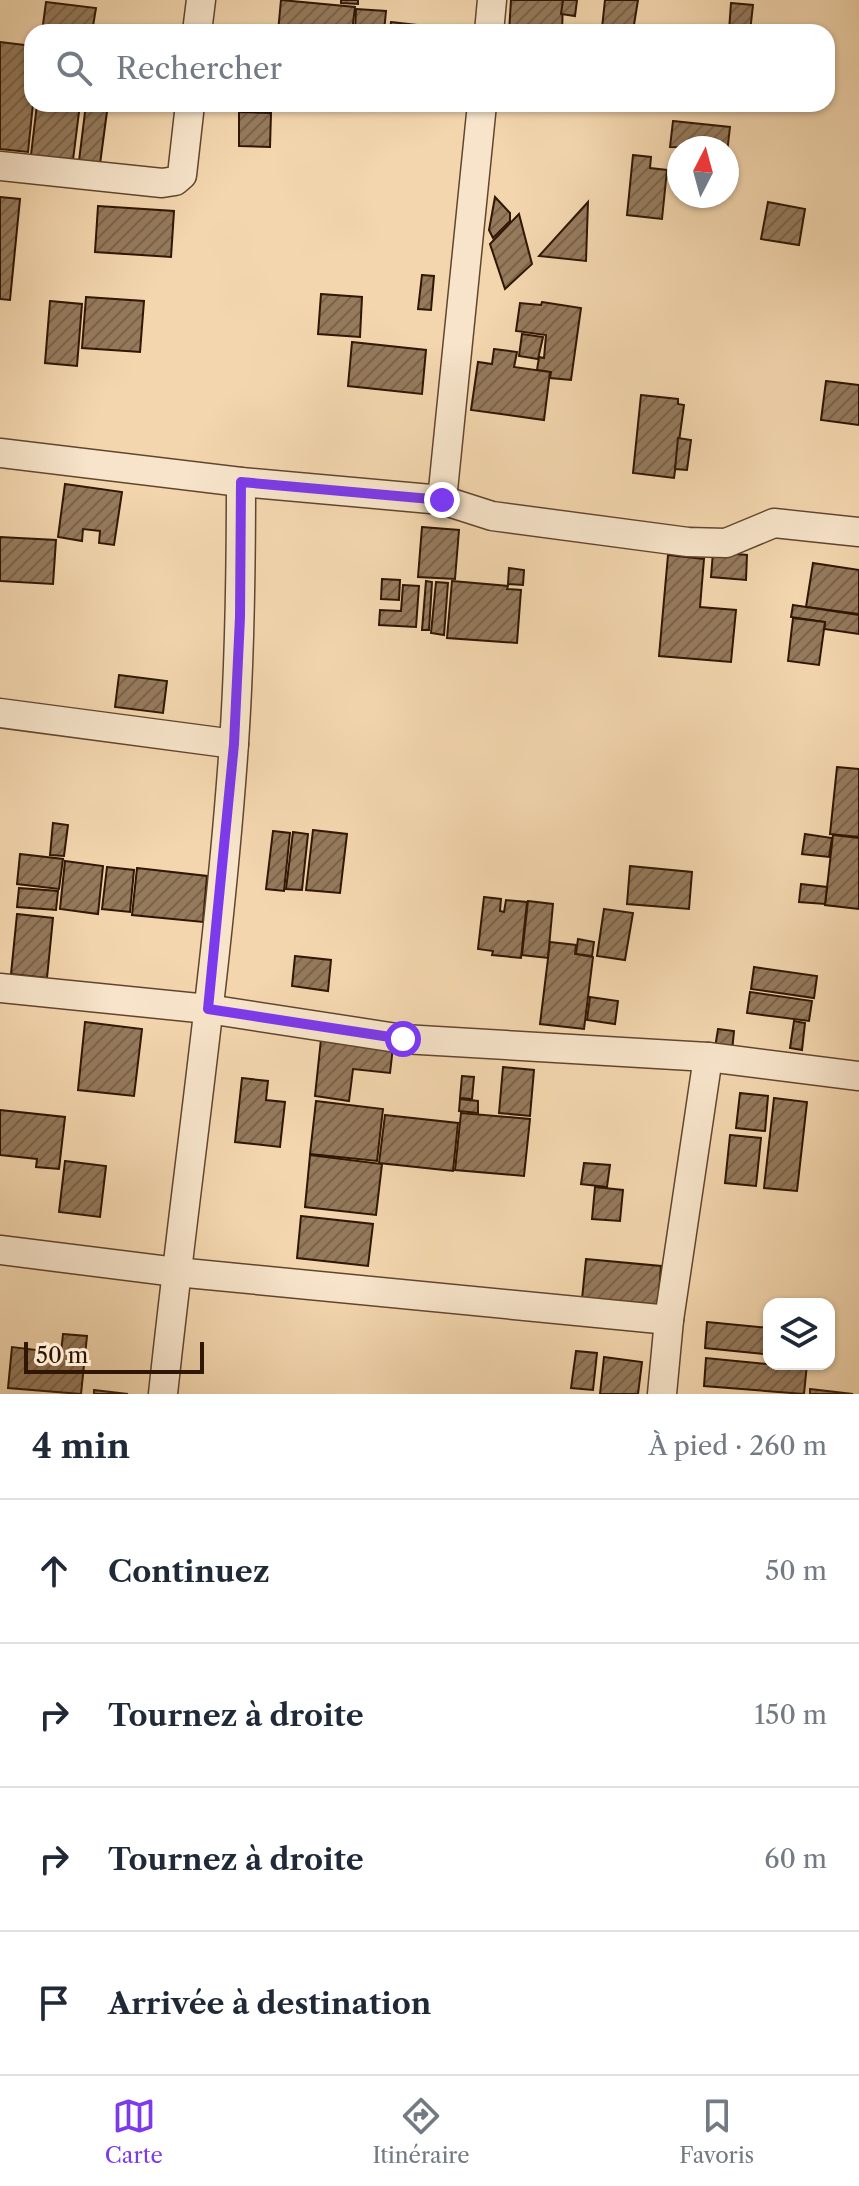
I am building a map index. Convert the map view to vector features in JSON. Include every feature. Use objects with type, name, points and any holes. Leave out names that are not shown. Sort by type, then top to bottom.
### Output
[{"type":"street","points":[[198,24],[201,0]]},
{"type":"street","points":[[490,24],[492,0]]},
{"type":"street","points":[[0,166],[162,183],[175,181],[182,175],[189,112]]},
{"type":"street","points":[[442,500],[481,112]]},
{"type":"street","points":[[0,453],[241,482],[442,500],[492,516],[688,542],[726,543],[774,523],[859,532]]},
{"type":"street","points":[[163,1394],[208,1009],[234,744],[240,617],[241,482]]},
{"type":"street","points":[[0,713],[234,744]]},
{"type":"street","points":[[0,988],[208,1009],[403,1039],[708,1057],[859,1076]]},
{"type":"street","points":[[662,1394],[669,1320],[708,1057]]},
{"type":"street","points":[[0,1250],[176,1272],[669,1320]]},
{"type":"building","points":[[281,0],[355,7],[353,24],[279,24]]},
{"type":"building","points":[[341,0],[358,0],[358,4],[341,3]]},
{"type":"building","points":[[511,0],[563,0],[562,24],[510,24]]},
{"type":"building","points":[[563,0],[577,0],[575,16],[561,14]]},
{"type":"building","points":[[605,0],[638,0],[634,24],[602,24]]},
{"type":"building","points":[[46,2],[96,8],[93,24],[43,24]]},
{"type":"building","points":[[731,3],[753,5],[751,24],[730,24]]},
{"type":"building","points":[[356,9],[386,11],[385,24],[355,24]]},
{"type":"building","points":[[0,42],[24,45],[24,112],[32,112],[28,152],[0,149]]},
{"type":"building","points":[[36,112],[79,112],[73,160],[31,155]]},
{"type":"building","points":[[85,112],[107,112],[100,164],[79,161]]},
{"type":"building","points":[[239,112],[271,113],[270,147],[239,146]]},
{"type":"building","points":[[673,121],[730,127],[729,136],[671,136]]},
{"type":"building","points":[[633,155],[651,157],[650,168],[667,170],[662,219],[627,215]]},
{"type":"building","points":[[0,197],[20,199],[10,300],[0,299]]},
{"type":"building","points":[[495,197],[510,213],[510,221],[493,238],[489,230]]},
{"type":"building","points":[[588,202],[586,261],[539,256]]},
{"type":"building","points":[[768,202],[805,209],[799,245],[761,239]]},
{"type":"building","points":[[98,206],[174,211],[171,257],[95,252]]},
{"type":"building","points":[[519,214],[532,264],[505,289],[490,244]]},
{"type":"building","points":[[422,275],[434,276],[431,310],[418,309]]},
{"type":"building","points":[[321,294],[362,297],[360,337],[318,334]]},
{"type":"building","points":[[86,297],[144,301],[140,352],[82,348]]},
{"type":"building","points":[[50,301],[82,304],[77,366],[45,363]]},
{"type":"building","points":[[542,302],[581,308],[571,380],[550,378],[551,372],[537,370],[539,357],[544,358],[546,335],[516,331],[520,303],[541,305]]},
{"type":"building","points":[[522,334],[543,337],[538,359],[519,356]]},
{"type":"building","points":[[352,342],[426,350],[422,394],[348,386]]},
{"type":"building","points":[[494,349],[517,352],[514,367],[550,372],[544,420],[471,410],[478,362],[492,364]]},
{"type":"building","points":[[826,381],[859,385],[859,425],[821,420]]},
{"type":"building","points":[[641,395],[678,399],[678,404],[684,405],[674,478],[633,473]]},
{"type":"building","points":[[678,438],[691,440],[687,470],[675,469]]},
{"type":"building","points":[[65,484],[122,492],[114,545],[99,543],[100,531],[83,529],[82,541],[58,537]]},
{"type":"building","points":[[422,527],[459,530],[455,579],[418,577]]},
{"type":"building","points":[[0,537],[56,540],[53,584],[0,581]]},
{"type":"building","points":[[713,552],[747,555],[746,580],[711,577]]},
{"type":"building","points":[[668,555],[704,559],[700,607],[736,610],[731,662],[659,656]]},
{"type":"building","points":[[813,563],[859,570],[859,614],[806,607]]},
{"type":"building","points":[[509,568],[524,570],[523,585],[508,584]]},
{"type":"building","points":[[382,579],[400,580],[399,600],[381,599]]},
{"type":"building","points":[[426,581],[432,582],[429,630],[422,630]]},
{"type":"building","points":[[452,581],[521,590],[517,643],[447,638]]},
{"type":"building","points":[[436,582],[448,583],[444,635],[431,633]]},
{"type":"building","points":[[403,585],[419,586],[416,627],[379,625],[380,610],[401,611]]},
{"type":"building","points":[[793,605],[859,615],[859,634],[824,629],[825,622],[791,617]]},
{"type":"building","points":[[793,618],[825,622],[819,665],[788,661]]},
{"type":"building","points":[[119,675],[167,681],[163,713],[115,707]]},
{"type":"building","points":[[837,767],[859,769],[859,837],[830,834]]},
{"type":"building","points":[[53,823],[68,825],[64,856],[50,855]]},
{"type":"building","points":[[313,830],[347,834],[340,893],[306,890]]},
{"type":"building","points":[[273,831],[290,833],[284,891],[266,889]]},
{"type":"building","points":[[293,832],[308,834],[302,890],[286,889]]},
{"type":"building","points":[[805,834],[832,838],[829,857],[802,854]]},
{"type":"building","points":[[833,835],[859,838],[859,909],[825,905]]},
{"type":"building","points":[[20,854],[63,859],[59,889],[17,884]]},
{"type":"building","points":[[65,861],[103,866],[98,914],[60,909]]},
{"type":"building","points":[[630,866],[692,872],[689,909],[627,904]]},
{"type":"building","points":[[107,867],[134,870],[130,912],[102,909]]},
{"type":"building","points":[[137,868],[207,876],[203,922],[132,915]]},
{"type":"building","points":[[801,884],[827,887],[825,904],[799,902]]},
{"type":"building","points":[[19,888],[58,891],[56,910],[17,907]]},
{"type":"building","points":[[484,897],[501,899],[500,911],[504,912],[506,900],[527,902],[521,958],[492,955],[493,951],[478,949]]},
{"type":"building","points":[[528,901],[553,904],[548,958],[522,955]]},
{"type":"building","points":[[604,909],[633,913],[625,960],[597,956]]},
{"type":"building","points":[[17,914],[53,918],[47,978],[11,974]]},
{"type":"building","points":[[578,939],[594,942],[592,956],[576,954]]},
{"type":"building","points":[[550,942],[576,945],[575,954],[593,957],[584,1029],[540,1024]]},
{"type":"building","points":[[295,956],[331,960],[328,991],[292,986]]},
{"type":"building","points":[[754,967],[817,976],[814,998],[751,989]]},
{"type":"building","points":[[750,992],[812,1001],[809,1021],[747,1013]]},
{"type":"building","points":[[590,997],[618,1001],[615,1024],[587,1020]]},
{"type":"building","points":[[794,1021],[805,1023],[802,1050],[790,1048]]},
{"type":"building","points":[[85,1022],[142,1029],[134,1096],[78,1090]]},
{"type":"building","points":[[718,1029],[734,1031],[732,1051],[715,1048]]},
{"type":"building","points":[[321,1039],[393,1047],[390,1073],[353,1069],[349,1101],[315,1096]]},
{"type":"building","points":[[503,1067],[534,1070],[530,1116],[499,1113]]},
{"type":"building","points":[[462,1076],[474,1077],[472,1099],[460,1098]]},
{"type":"building","points":[[242,1078],[268,1081],[266,1100],[285,1102],[280,1147],[235,1142]]},
{"type":"building","points":[[740,1093],[768,1096],[765,1131],[736,1128]]},
{"type":"building","points":[[774,1098],[807,1102],[797,1191],[764,1188]]},
{"type":"building","points":[[460,1099],[478,1101],[478,1113],[459,1111]]},
{"type":"building","points":[[316,1101],[383,1109],[377,1161],[310,1154]]},
{"type":"building","points":[[0,1110],[65,1117],[59,1169],[36,1167],[37,1159],[0,1155]]},
{"type":"building","points":[[461,1113],[530,1119],[524,1176],[455,1170]]},
{"type":"building","points":[[385,1115],[458,1123],[453,1171],[379,1163]]},
{"type":"building","points":[[730,1135],[761,1138],[756,1186],[725,1183]]},
{"type":"building","points":[[310,1155],[382,1164],[376,1215],[305,1207]]},
{"type":"building","points":[[65,1161],[106,1166],[100,1217],[59,1212]]},
{"type":"building","points":[[584,1163],[610,1165],[607,1187],[581,1184]]},
{"type":"building","points":[[595,1187],[623,1190],[620,1221],[592,1219]]},
{"type":"building","points":[[301,1216],[373,1224],[368,1266],[297,1258]]},
{"type":"building","points":[[586,1259],[661,1266],[658,1306],[582,1299]]},
{"type":"building","points":[[707,1322],[763,1328],[763,1354],[705,1348]]},
{"type":"building","points":[[63,1334],[87,1336],[81,1394],[8,1388],[12,1347],[61,1353]]},
{"type":"building","points":[[576,1351],[597,1353],[593,1390],[571,1388]]},
{"type":"building","points":[[604,1357],[642,1362],[638,1394],[600,1394]]},
{"type":"building","points":[[706,1358],[763,1364],[763,1370],[806,1370],[804,1394],[704,1386]]},
{"type":"building","points":[[810,1389],[853,1394],[810,1394]]},
{"type":"building","points":[[94,1390],[128,1394],[94,1394]]},
{"type":"route","points":[[403,1039],[208,1009],[234,744],[240,617],[241,482],[442,500]]}]
